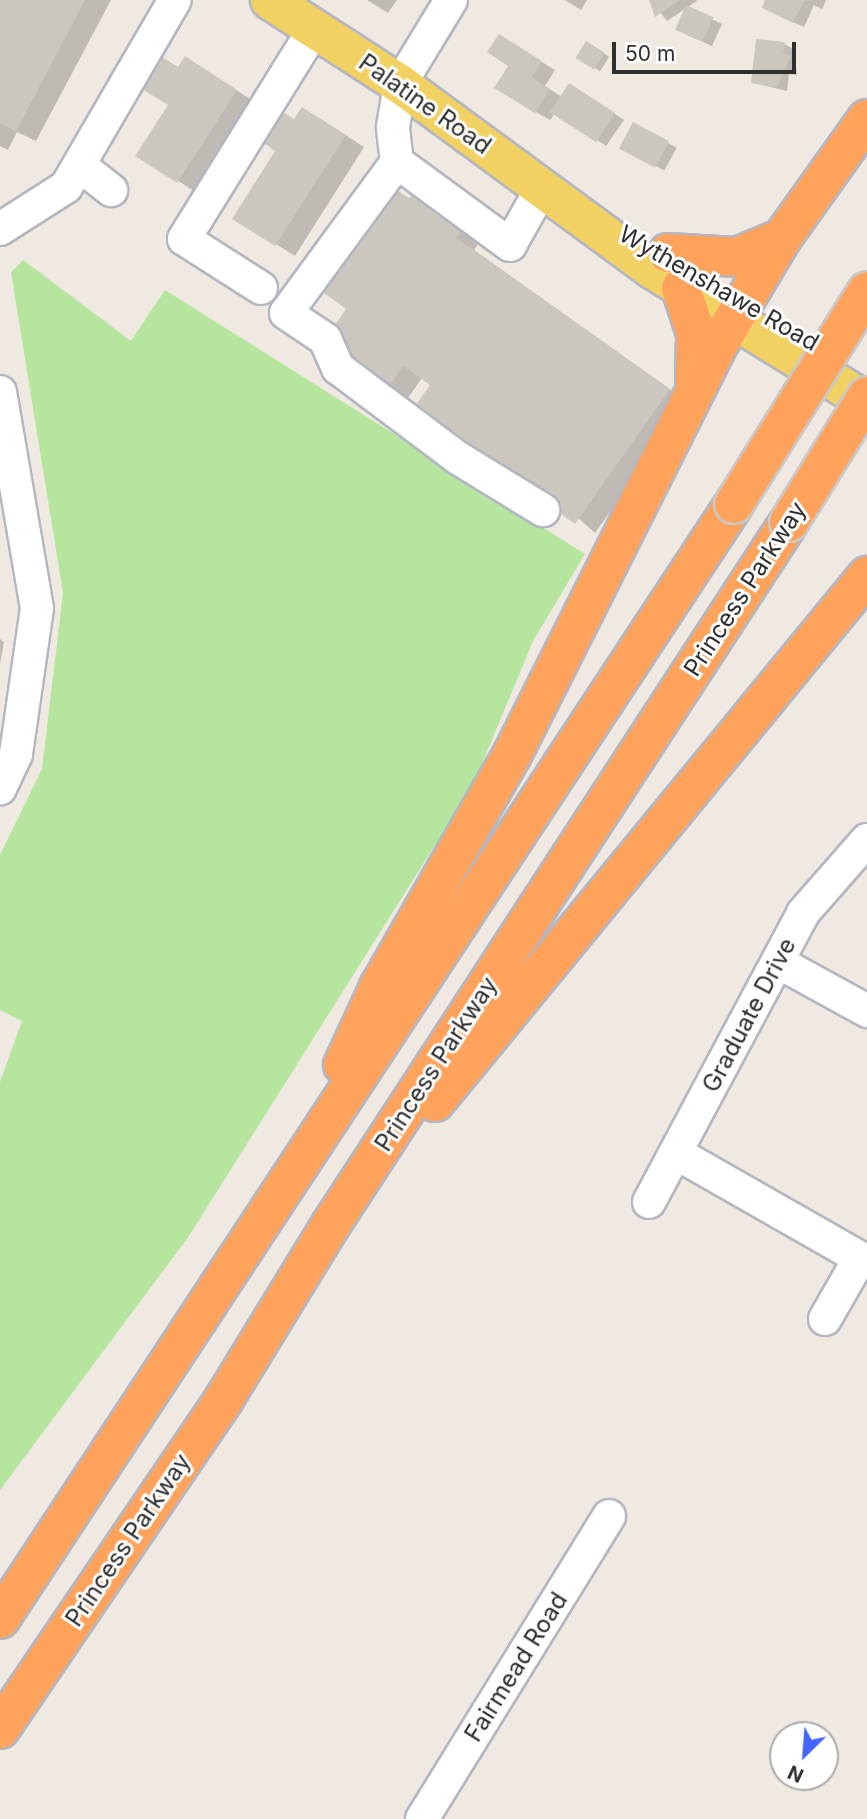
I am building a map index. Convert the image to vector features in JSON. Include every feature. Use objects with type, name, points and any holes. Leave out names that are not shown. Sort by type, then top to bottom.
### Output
[{"type":"highway","points":[[290,1182],[380,987],[512,755],[694,389],[782,238],[867,119]]},
{"type":"highway","points":[[667,253],[737,257],[782,238]]},
{"type":"highway","points":[[681,288],[696,334],[694,389]]},
{"type":"highway","points":[[6,1609],[290,1182],[734,504],[867,291]]},
{"type":"highway","name":"Princess Parkway","points":[[0,1729],[224,1399],[330,1226],[789,522],[867,396]]},
{"type":"highway","points":[[330,1226],[565,949],[867,576]]},
{"type":"main road","name":"Palatine Road","points":[[270,0],[400,84],[542,188],[579,211]]},
{"type":"main road","name":"Wythenshawe Road","points":[[579,211],[667,253],[741,311],[867,402]]},
{"type":"main road","name":"Wythenshawe Road","points":[[579,211],[681,288],[741,311],[867,374]]},
{"type":"street","points":[[0,229],[66,187],[175,0]]},
{"type":"street","points":[[451,0],[400,84],[393,127],[397,162],[286,313],[325,339],[338,368],[458,458],[543,510]]},
{"type":"street","points":[[261,288],[184,239],[315,28]]},
{"type":"street","points":[[397,162],[510,246],[542,188]]},
{"type":"street","points":[[79,165],[111,190]]},
{"type":"street","points":[[0,392],[37,608],[16,754],[0,788]]},
{"type":"street","name":"Graduate Drive","points":[[649,1202],[803,913],[867,840]]},
{"type":"street","points":[[778,962],[867,1011]]},
{"type":"street","points":[[676,1153],[864,1260],[825,1319]]},
{"type":"street","name":"Fairmead Road","points":[[422,1819],[609,1516]]},
{"type":"green space","points":[[23,260],[131,341],[165,290],[585,554],[533,641],[474,783],[189,1236],[0,1490],[0,1082],[22,1021],[0,1010],[0,855],[42,769],[63,593],[11,272]]},
{"type":"building","points":[[0,0],[85,0],[16,131],[0,123]]},
{"type":"building","points":[[649,0],[680,0],[655,17]]},
{"type":"building","points":[[765,0],[814,0],[804,1],[793,23],[762,8]]},
{"type":"building","points":[[686,5],[713,17],[702,42],[675,30]]},
{"type":"building","points":[[499,34],[542,61],[532,77],[550,89],[535,113],[494,88],[508,66],[487,52]]},
{"type":"building","points":[[756,39],[785,42],[783,54],[791,55],[777,87],[751,83]]},
{"type":"building","points":[[586,41],[605,53],[594,70],[575,58]]},
{"type":"building","points":[[154,52],[178,67],[185,56],[237,90],[177,183],[135,156],[168,105],[134,84]]},
{"type":"building","points":[[569,83],[615,113],[596,142],[550,112]]},
{"type":"building","points":[[302,107],[346,135],[275,246],[232,219],[275,151],[258,139],[278,109],[294,119]]},
{"type":"building","points":[[633,122],[669,141],[655,168],[619,148]]},
{"type":"building","points":[[393,187],[409,199],[417,188],[466,223],[456,238],[670,389],[575,524],[413,409],[430,385],[403,366],[385,392],[341,361],[332,329],[346,309],[320,290]]}]
